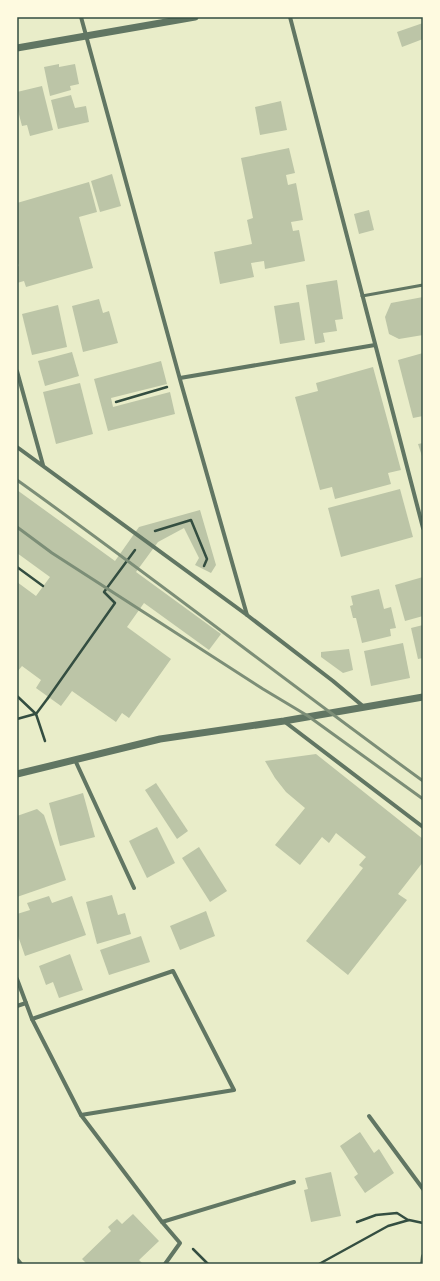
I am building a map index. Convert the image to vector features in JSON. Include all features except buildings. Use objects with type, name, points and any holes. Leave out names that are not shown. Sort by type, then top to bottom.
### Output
[{"type":"street","points":[[81,17],[247,615]]},
{"type":"street","points":[[17,48],[195,17]]},
{"type":"street","points":[[290,17],[374,345],[423,528]]},
{"type":"street","points":[[180,378],[374,345]]},
{"type":"street","points":[[17,371],[43,465]]},
{"type":"street","points":[[17,447],[247,615],[333,681],[365,708]]},
{"type":"street","points":[[17,774],[160,739],[284,721],[423,697]]},
{"type":"street","points":[[284,721],[423,827]]},
{"type":"street","points":[[75,760],[134,888]]},
{"type":"street","points":[[32,1019],[174,971],[234,1090],[81,1115]]},
{"type":"street","points":[[17,979],[32,1019],[81,1115],[162,1222],[180,1243],[165,1264]]},
{"type":"street","points":[[17,1006],[26,1003]]},
{"type":"street","points":[[369,1116],[423,1189]]},
{"type":"street","points":[[162,1222],[294,1182]]},
{"type":"street","points":[[422,1264],[423,1256]]},
{"type":"street","points":[[17,1259],[21,1264]]},
{"type":"lane","points":[[362,296],[423,285]]},
{"type":"path","points":[[116,402],[182,383]]},
{"type":"path","points":[[155,531],[191,520],[207,559],[203,569]]},
{"type":"path","points":[[17,719],[36,714],[115,603],[104,592],[139,545]]},
{"type":"path","points":[[17,567],[43,586]]},
{"type":"path","points":[[113,570],[118,574]]},
{"type":"path","points":[[17,696],[36,714],[45,741]]},
{"type":"path","points":[[357,1222],[376,1215],[397,1213],[409,1220],[423,1223]]},
{"type":"path","points":[[319,1264],[388,1226],[409,1220]]},
{"type":"path","points":[[180,1243],[189,1245],[208,1264]]},
{"type":"railway","points":[[17,480],[119,554],[423,781]]},
{"type":"railway","points":[[17,527],[52,553],[263,689],[308,716],[423,799]]}]
